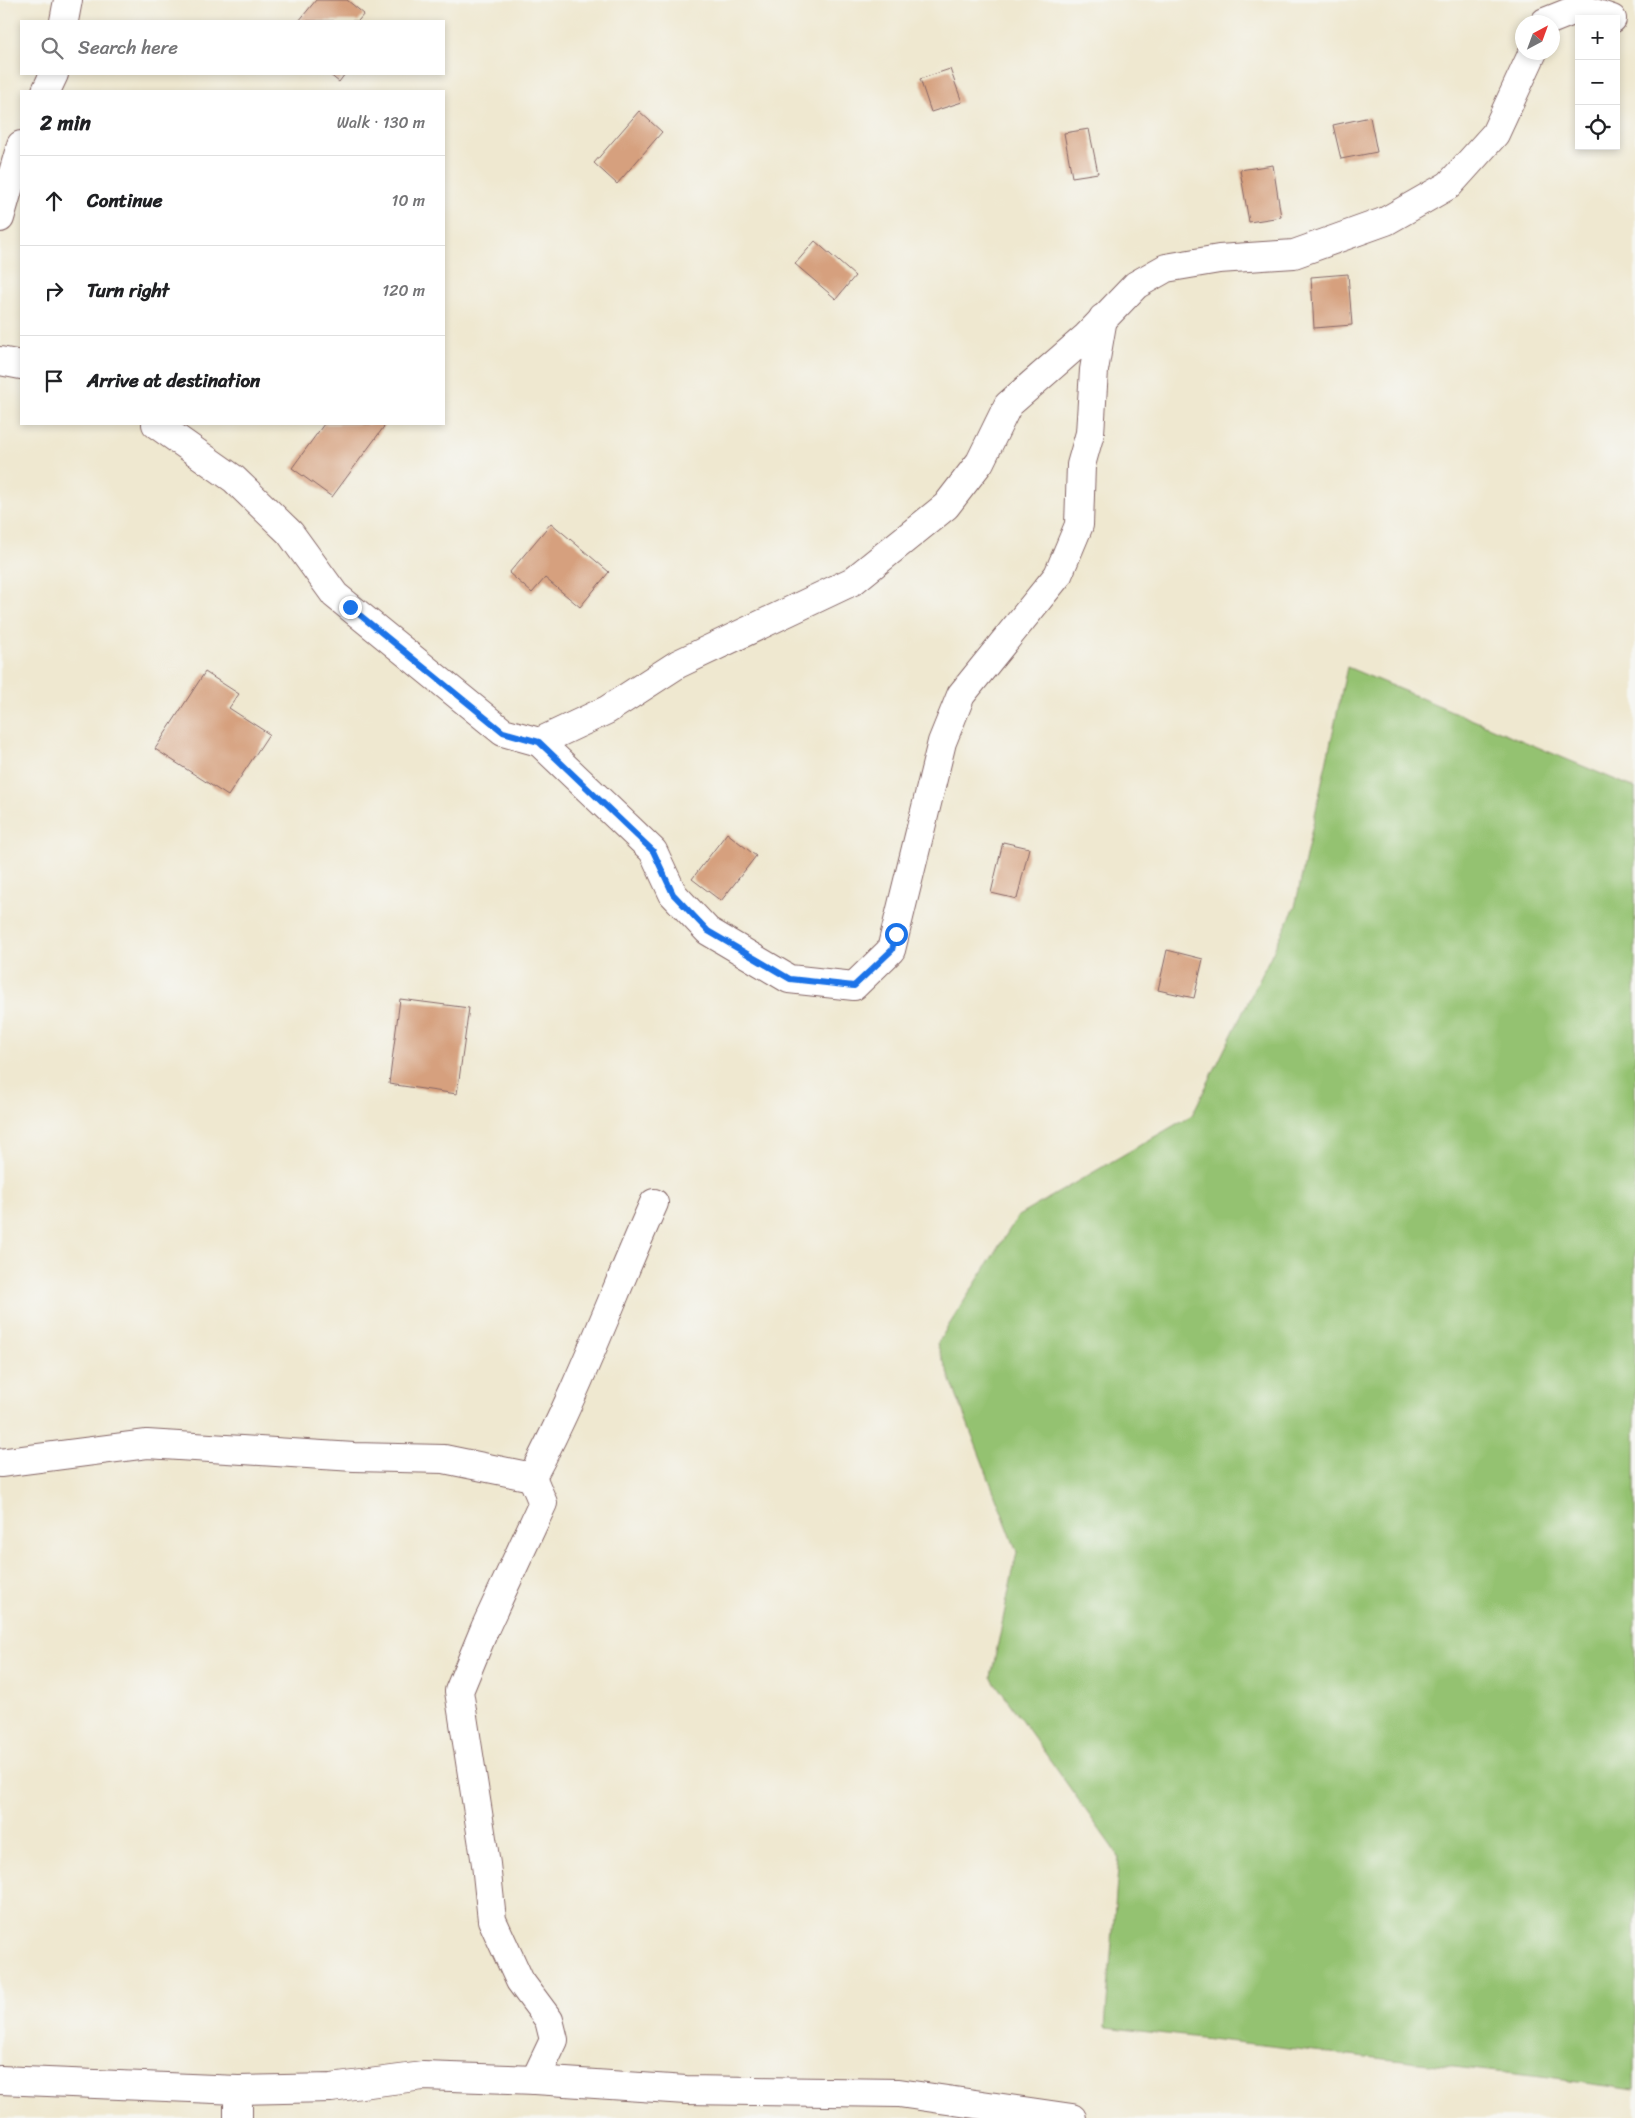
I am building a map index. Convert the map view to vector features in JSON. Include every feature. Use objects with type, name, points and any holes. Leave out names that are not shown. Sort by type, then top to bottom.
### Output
[{"type":"street","points":[[64,20],[68,0]]},
{"type":"street","points":[[1560,16],[1580,8],[1600,15]]},
{"type":"street","points":[[1620,21],[1635,27]]},
{"type":"street","points":[[539,742],[607,710],[678,664],[853,581],[946,506],[980,462],[1008,405],[1103,318],[1136,284],[1166,268],[1219,259],[1294,254],[1386,221],[1449,185],[1494,134],[1529,60]]},
{"type":"street","points":[[46,90],[54,75]]},
{"type":"street","points":[[0,218],[20,148]]},
{"type":"street","points":[[157,425],[241,486],[290,533],[335,595],[503,732],[539,742],[653,851],[673,894],[708,931],[790,979],[854,986],[892,950],[942,742],[961,695],[1058,575],[1080,525],[1081,465],[1090,433],[1094,370],[1103,318]]},
{"type":"street","points":[[0,361],[20,364]]},
{"type":"street","points":[[532,1477],[556,1433],[654,1203]]},
{"type":"street","points":[[0,1463],[147,1444],[354,1457],[444,1459],[532,1477]]},
{"type":"street","points":[[532,1477],[543,1503],[459,1691],[486,1864],[492,1920],[520,1981],[549,2020],[554,2040],[535,2080]]},
{"type":"street","points":[[0,2080],[238,2090],[331,2088],[422,2076],[535,2080],[686,2090],[899,2093],[1072,2118]]},
{"type":"street","points":[[238,2090],[238,2118]]},
{"type":"green space","points":[[1347,667],[1635,788],[1635,2090],[1541,2077],[1105,2027],[1119,1857],[991,1677],[1017,1552],[937,1344],[1018,1216],[1192,1115],[1295,907]]},
{"type":"building","points":[[316,0],[347,0],[364,14],[359,20],[300,20]]},
{"type":"building","points":[[950,69],[962,102],[931,112],[920,79]]},
{"type":"building","points":[[330,75],[344,75],[339,82]]},
{"type":"building","points":[[639,111],[662,132],[617,184],[594,163]]},
{"type":"building","points":[[1370,117],[1377,152],[1341,159],[1333,125]]},
{"type":"building","points":[[1089,129],[1098,173],[1072,177],[1064,133]]},
{"type":"building","points":[[1273,165],[1281,217],[1249,222],[1240,170]]},
{"type":"building","points":[[815,241],[855,276],[836,299],[795,264]]},
{"type":"building","points":[[1348,274],[1352,325],[1314,328],[1311,277]]},
{"type":"building","points":[[323,425],[385,425],[332,497],[292,468]]},
{"type":"building","points":[[551,523],[609,572],[580,607],[545,578],[532,593],[509,573]]},
{"type":"building","points":[[205,672],[239,694],[229,708],[269,734],[228,796],[155,749]]},
{"type":"building","points":[[727,833],[756,856],[721,901],[692,879]]},
{"type":"building","points":[[1003,842],[1029,848],[1017,899],[991,893]]},
{"type":"building","points":[[1167,950],[1203,959],[1194,998],[1158,990]]},
{"type":"building","points":[[400,999],[469,1008],[457,1094],[389,1084]]},
{"type":"route","points":[[350,607],[503,732],[539,742],[653,851],[673,894],[708,931],[790,979],[854,986],[892,950],[896,934]]}]
